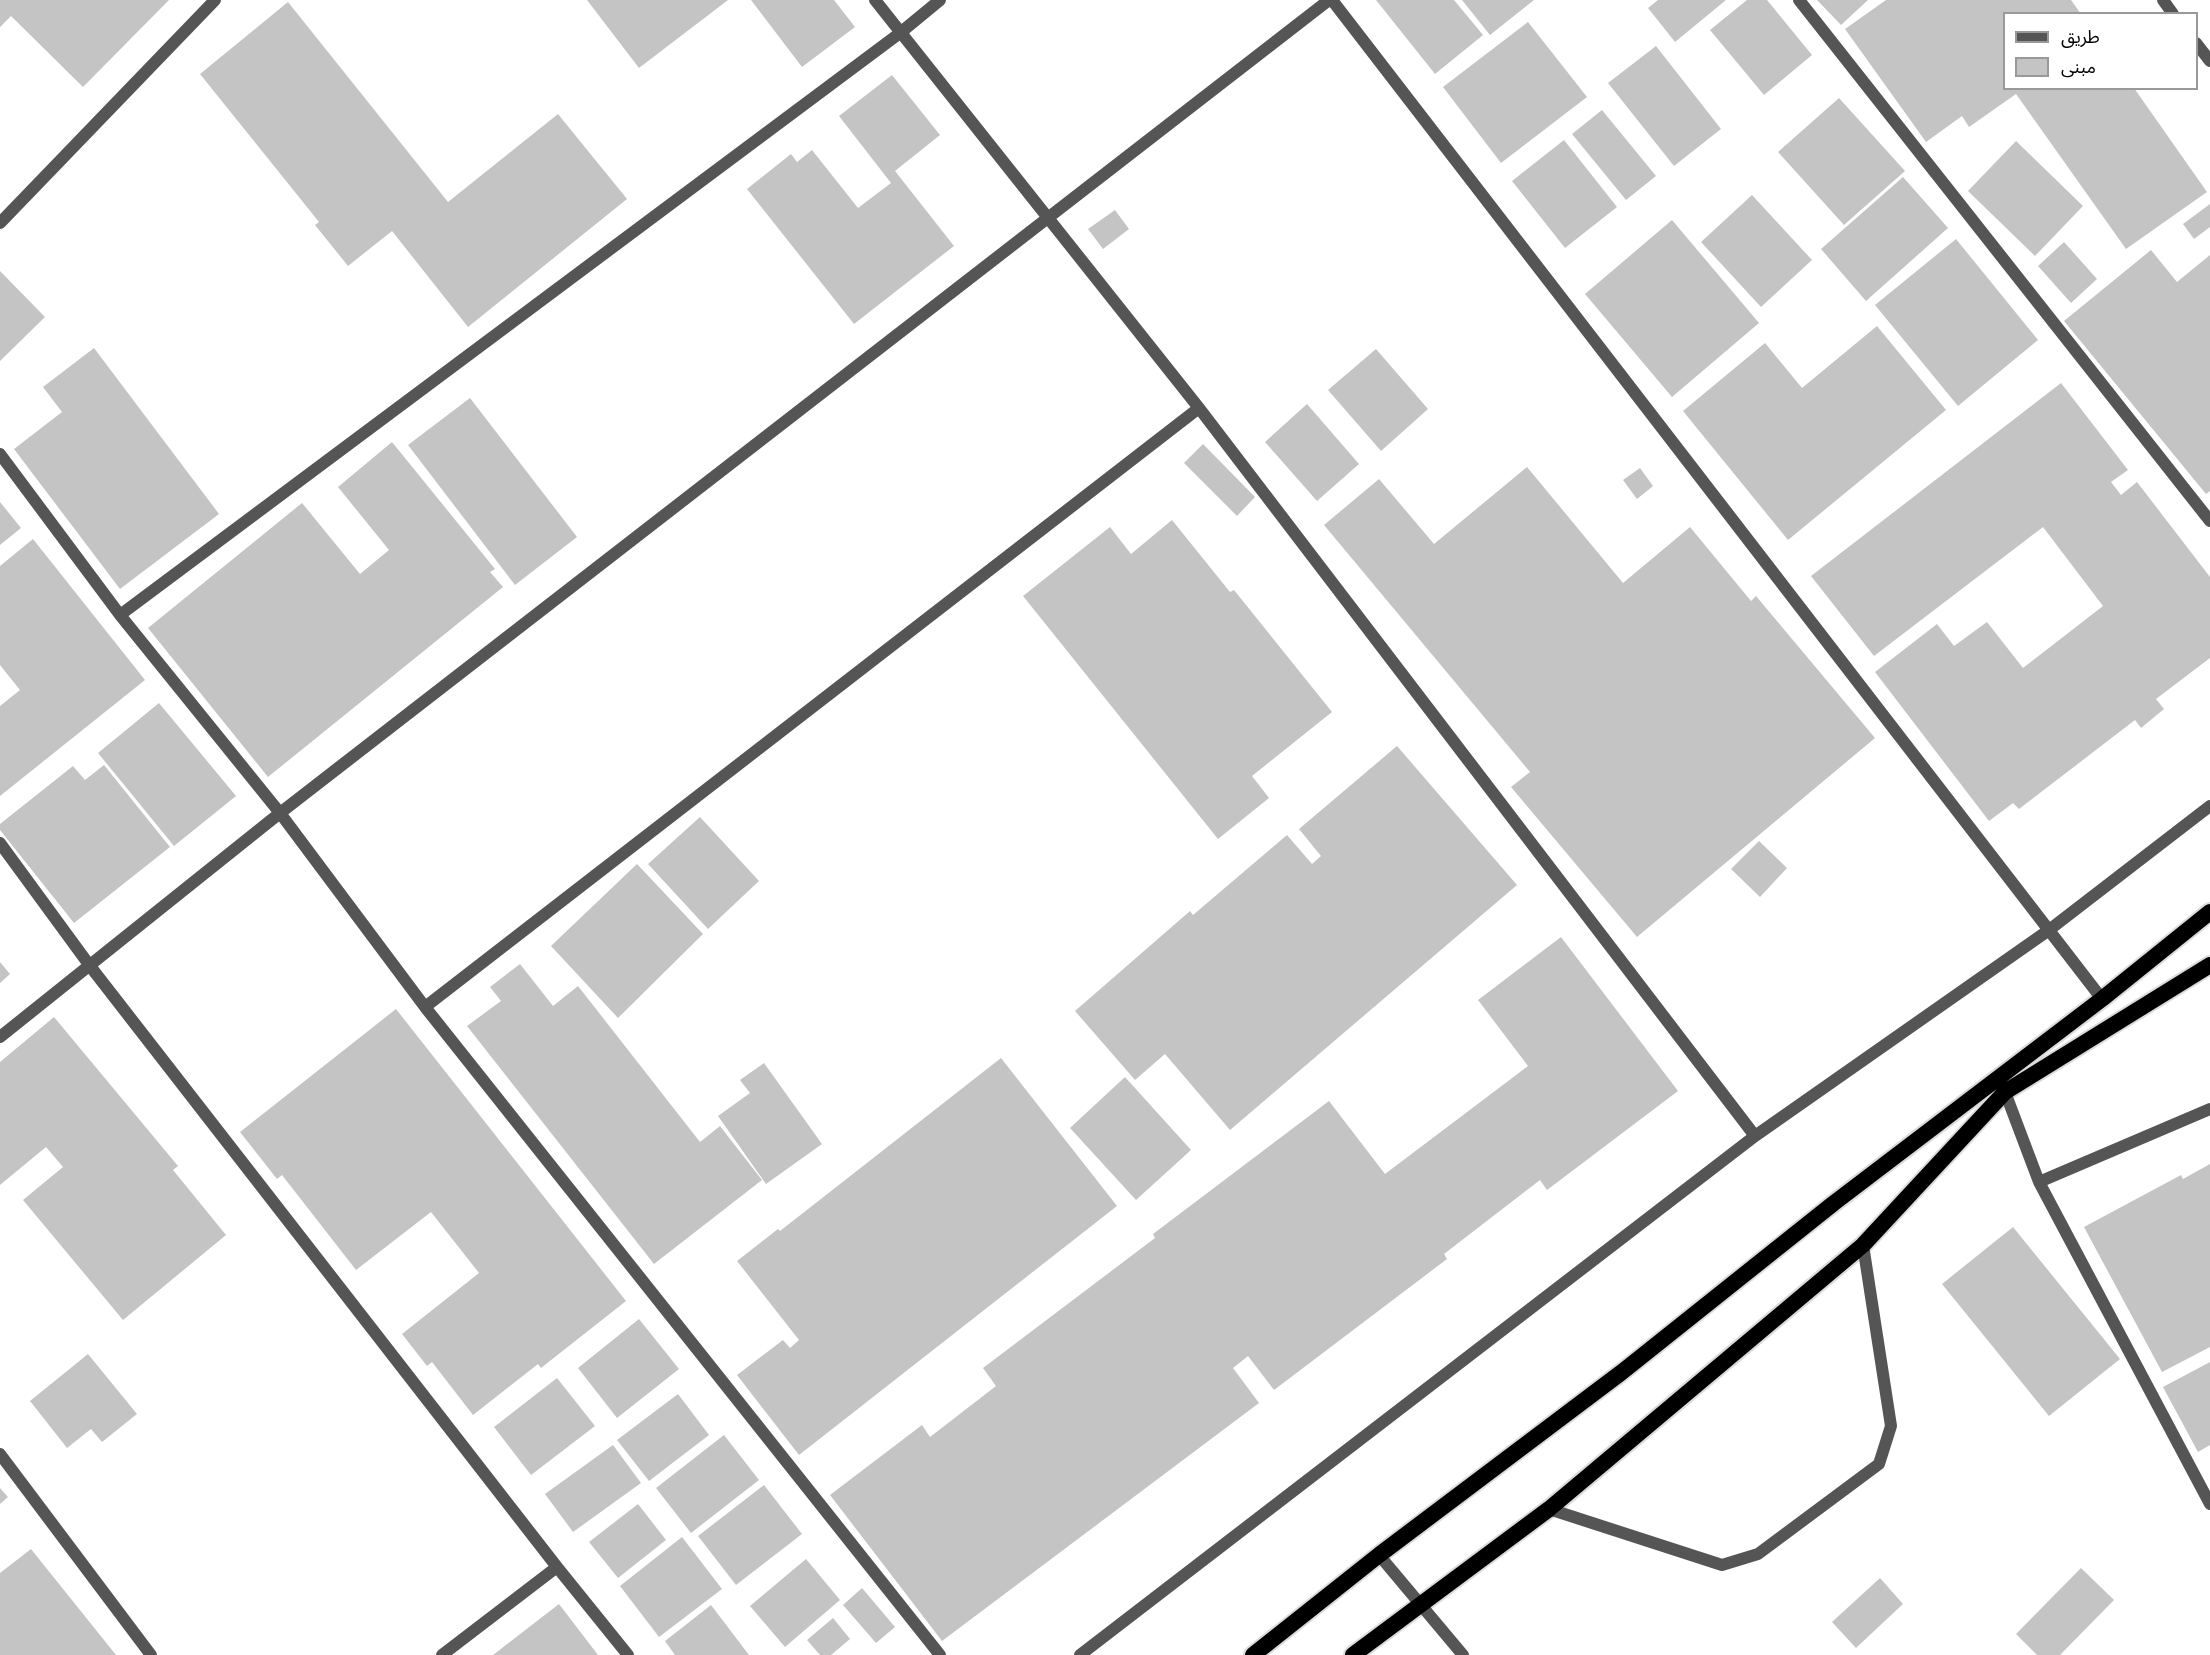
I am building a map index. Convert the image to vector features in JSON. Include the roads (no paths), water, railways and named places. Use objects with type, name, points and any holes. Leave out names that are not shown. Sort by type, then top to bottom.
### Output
[{"type":"highway","points":[[1253,1655],[1380,1555],[1622,1372],[1834,1203],[2102,999],[2210,912]]},
{"type":"highway","points":[[1353,1655],[1549,1509],[1863,1245],[2005,1092],[2210,965]]},
{"type":"street","points":[[0,224],[215,0]]},
{"type":"street","points":[[875,0],[1199,408],[1755,1136]]},
{"type":"street","points":[[120,615],[900,33],[940,0]]},
{"type":"street","points":[[0,1037],[280,813],[1047,217],[1331,0],[2102,999]]},
{"type":"street","points":[[1799,0],[2210,521]]},
{"type":"street","points":[[2198,46],[2210,61]]},
{"type":"street","points":[[425,1007],[1199,408]]},
{"type":"street","points":[[0,454],[120,615],[280,813],[425,1007],[940,1655]]},
{"type":"street","points":[[1080,1655],[1755,1136],[2049,930],[2210,806]]},
{"type":"street","points":[[0,843],[90,966],[557,1567],[628,1655]]},
{"type":"street","points":[[2005,1092],[2039,1182],[2210,1504]]},
{"type":"street","points":[[2039,1182],[2210,1109]]},
{"type":"street","points":[[1549,1509],[1722,1564],[1758,1554],[1879,1464],[1891,1426],[1863,1245]]},
{"type":"street","points":[[0,1454],[151,1655]]},
{"type":"street","points":[[1380,1555],[1463,1655]]},
{"type":"street","points":[[442,1655],[557,1567]]}]
